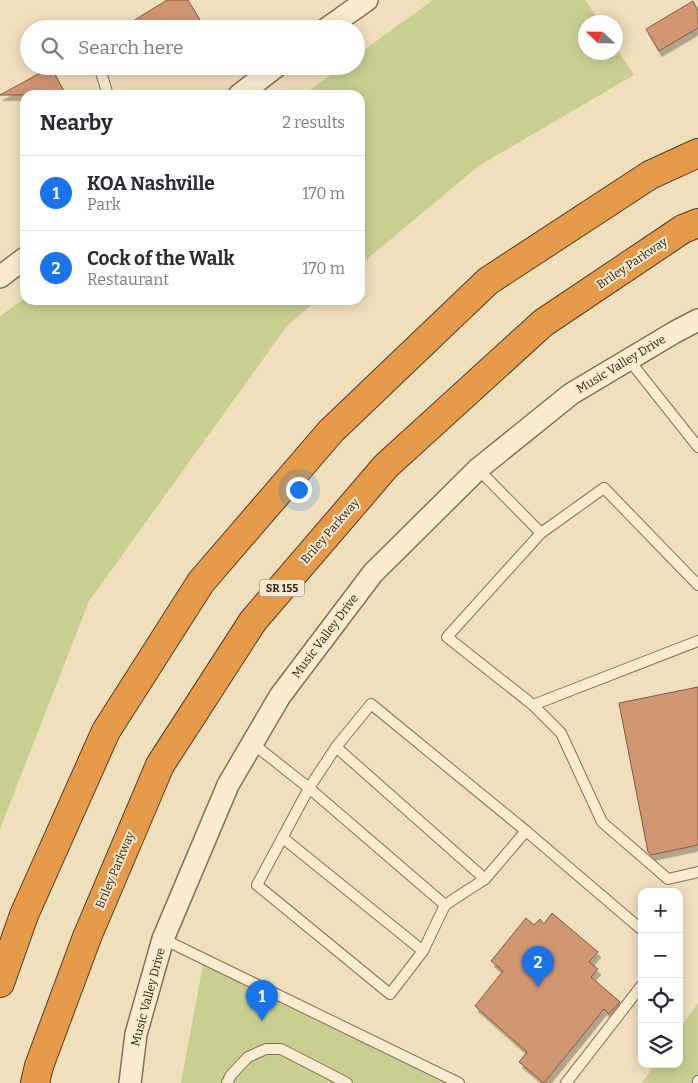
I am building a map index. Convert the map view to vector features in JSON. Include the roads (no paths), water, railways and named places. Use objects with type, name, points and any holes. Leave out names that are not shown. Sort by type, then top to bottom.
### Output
[{"type":"highway","points":[[0,983],[24,915],[106,731],[201,582],[331,431],[488,281],[650,175],[698,153]]},
{"type":"highway","name":"Briley Parkway","points":[[35,1083],[39,1066],[87,936],[160,765],[253,621],[386,466],[542,323],[683,229],[698,223]]},
{"type":"street","points":[[339,20],[367,0]]},
{"type":"street","points":[[246,90],[265,75]]},
{"type":"street","points":[[0,277],[20,262]]},
{"type":"street","name":"Music Valley Drive","points":[[130,1083],[136,1034],[163,939],[228,785],[280,696],[373,573],[478,468],[571,394],[698,320]]},
{"type":"lane","points":[[102,75],[106,90]]},
{"type":"lane","points":[[629,360],[698,446]]},
{"type":"lane","points":[[478,468],[541,533]]},
{"type":"lane","points":[[698,585],[604,488],[541,533],[447,637],[533,705],[561,733],[602,822],[668,879],[698,872]]},
{"type":"lane","points":[[533,705],[698,641]]},
{"type":"lane","points":[[526,831],[485,879],[445,905],[423,951],[390,994],[257,885],[309,788],[336,747],[371,704],[526,831],[638,927]]},
{"type":"lane","points":[[252,743],[309,788],[445,905]]},
{"type":"lane","points":[[336,747],[485,879]]},
{"type":"lane","points":[[283,838],[423,951]]},
{"type":"lane","points":[[163,939],[459,1083]]},
{"type":"lane","points":[[566,1083],[638,990]]},
{"type":"lane","points":[[227,1083],[231,1075],[248,1057],[266,1049],[281,1049],[347,1083]]},
{"type":"place","name":"Cock of the Walk","points":[[538,987]]},
{"type":"place","name":"KOA Nashville","points":[[262,1021]]}]
